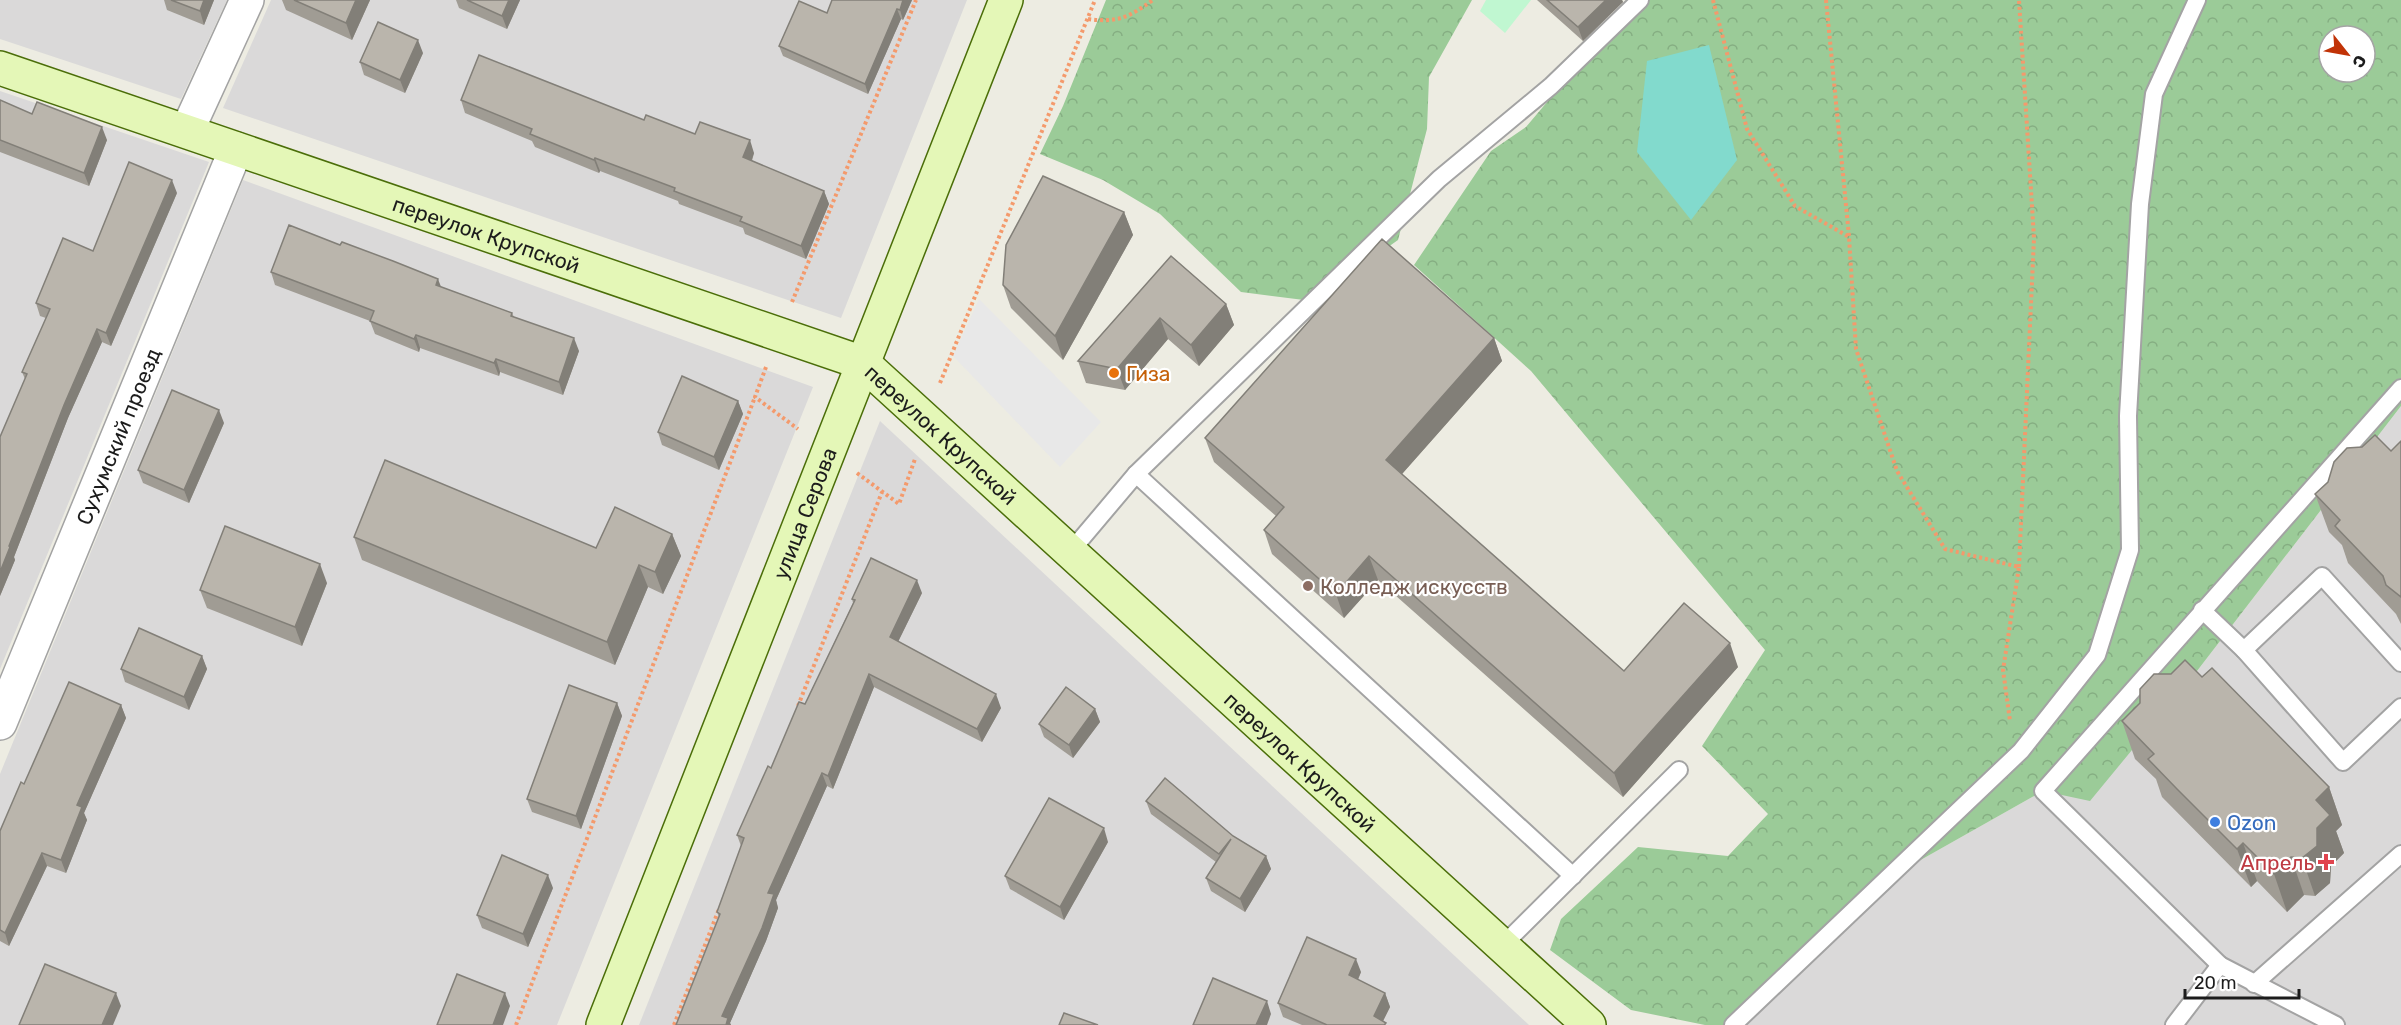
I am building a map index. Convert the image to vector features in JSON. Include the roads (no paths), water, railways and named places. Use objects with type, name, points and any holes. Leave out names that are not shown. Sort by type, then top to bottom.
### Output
[{"type":"street","points":[[187,130],[247,0]]},
{"type":"street","name":"улица Серова","points":[[603,1025],[1006,0]]},
{"type":"street","name":"переулок Крупской","points":[[0,68],[187,130],[236,149],[863,363],[1589,1025]]},
{"type":"street","name":"Сухумский проезд","points":[[0,723],[236,149]]},
{"type":"lane","points":[[1071,551],[1136,474],[1439,178],[1551,86],[1640,0]]},
{"type":"lane","points":[[1733,1025],[2021,751],[2097,655],[2130,550],[2128,416],[2140,204],[2154,94],[2197,0]]},
{"type":"lane","points":[[2336,1025],[2220,965],[2043,791],[2401,388]]},
{"type":"lane","points":[[1136,474],[1573,876]]},
{"type":"lane","points":[[2244,650],[2322,576],[2401,663]]},
{"type":"lane","points":[[2202,610],[2244,650],[2343,762],[2401,707]]},
{"type":"lane","points":[[1502,946],[1679,770]]},
{"type":"lane","points":[[2254,984],[2401,854]]},
{"type":"lane","points":[[2174,1025],[2220,965]]},
{"type":"place","name":"Гиза","points":[[1114,373]]},
{"type":"place","name":"Колледж искусств","points":[[1308,586]]},
{"type":"place","name":"Ozon","points":[[2215,822]]},
{"type":"place","name":"Апрель","points":[[2326,862]]}]
